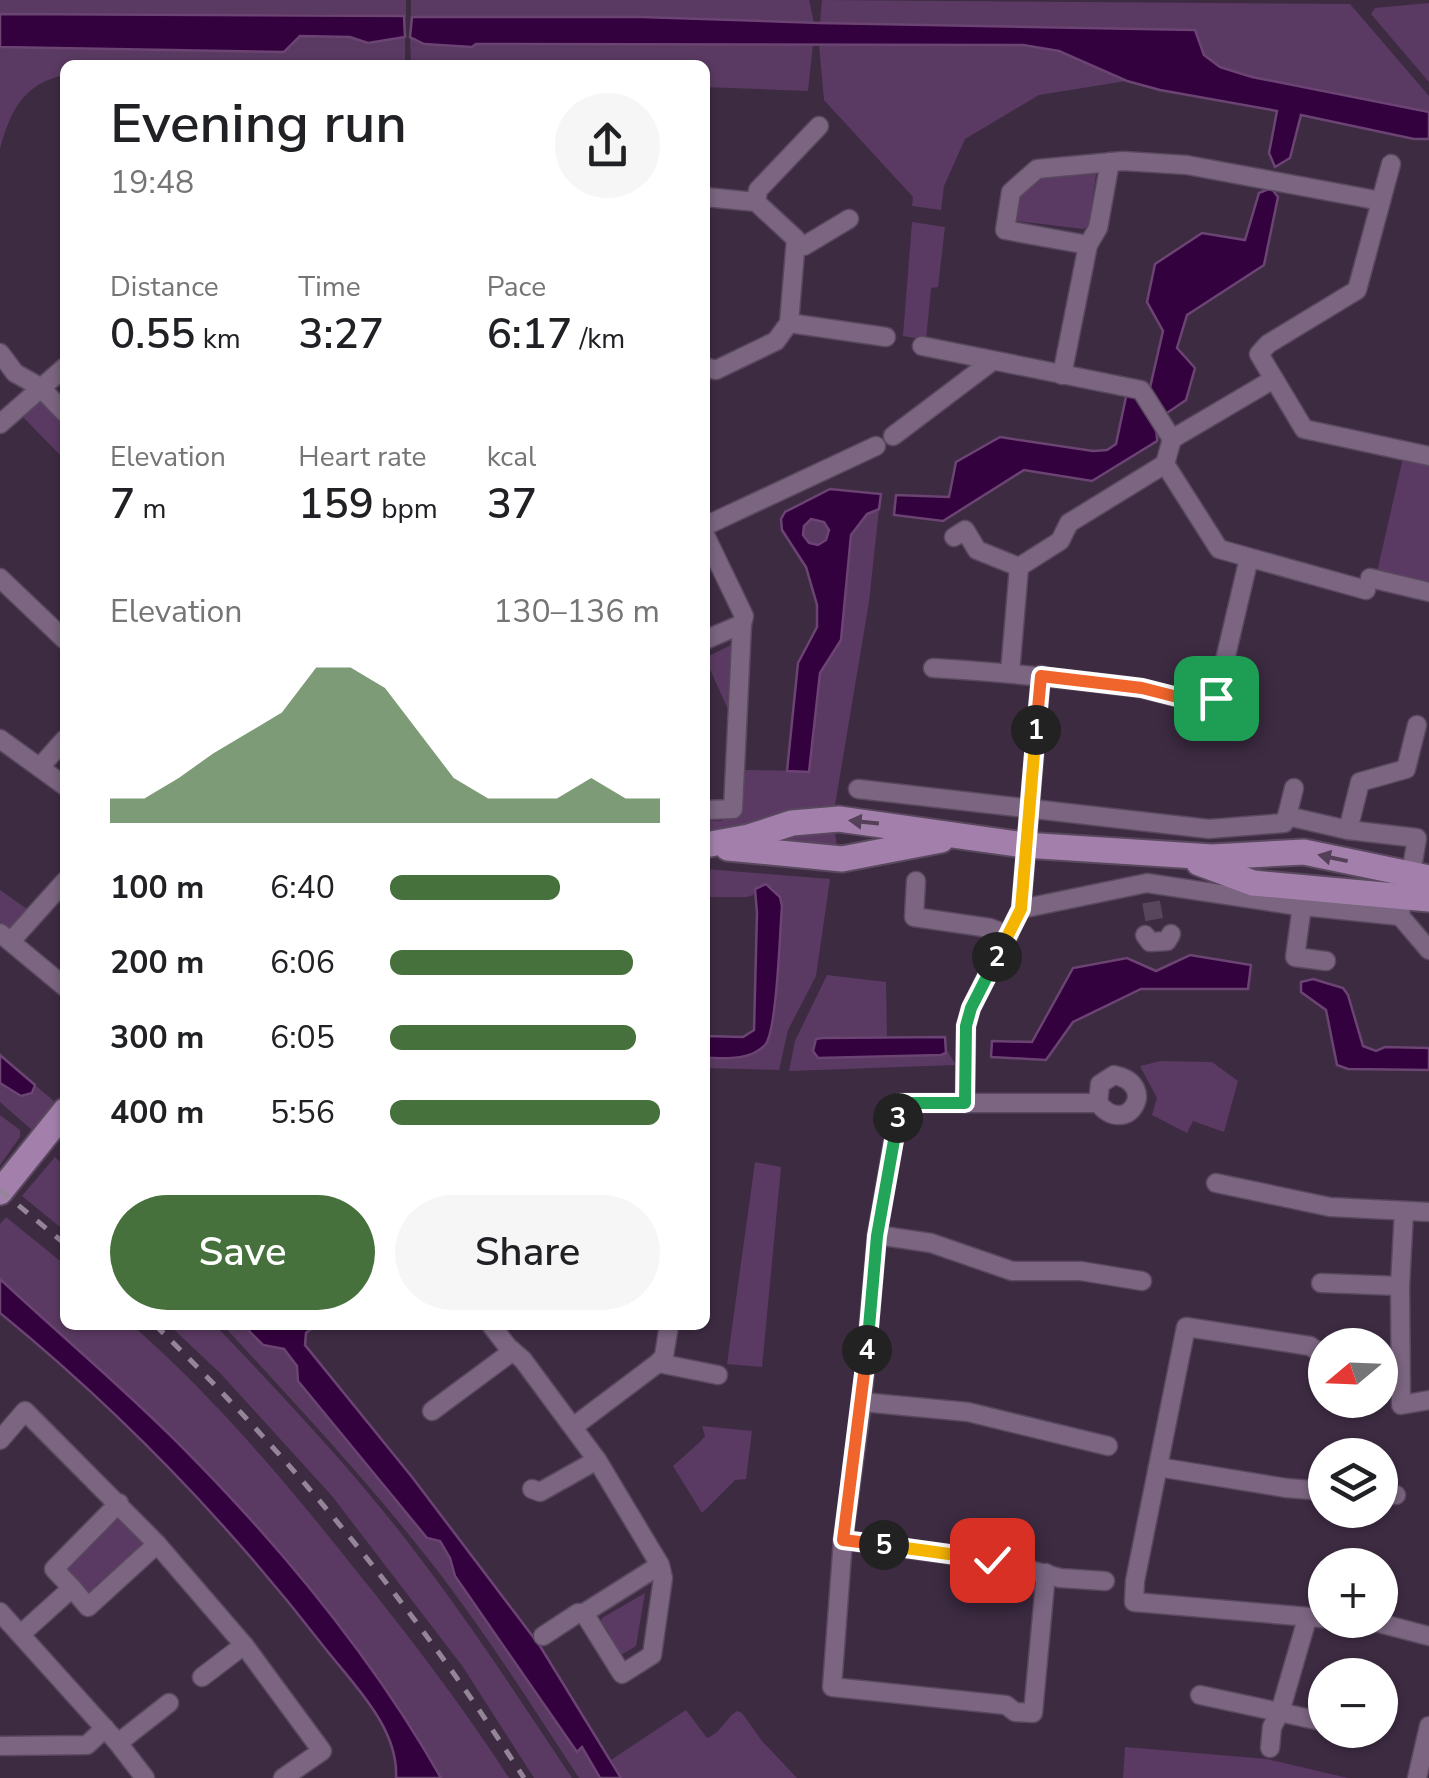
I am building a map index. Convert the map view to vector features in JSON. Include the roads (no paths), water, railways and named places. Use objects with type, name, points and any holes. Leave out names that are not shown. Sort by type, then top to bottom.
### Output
[{"type":"street","points":[[756,202],[758,190],[819,126]]},
{"type":"street","points":[[1088,245],[1005,230],[1010,192],[1037,170],[1110,162],[1188,165],[1380,201]]},
{"type":"street","points":[[1062,375],[1088,245],[1098,228],[1110,162]]},
{"type":"street","points":[[1392,164],[1357,290],[1268,344],[1259,354],[1304,429],[1429,456]]},
{"type":"street","points":[[710,197],[756,202],[796,239],[789,323],[776,341],[716,370],[710,368]]},
{"type":"street","points":[[796,246],[804,246],[849,219]]},
{"type":"street","points":[[789,323],[886,337]]},
{"type":"street","points":[[922,346],[1141,390],[1172,439]]},
{"type":"street","points":[[0,353],[15,373],[40,387],[60,408]]},
{"type":"street","points":[[893,436],[991,362]]},
{"type":"street","points":[[0,424],[60,371]]},
{"type":"street","points":[[0,385],[15,373]]},
{"type":"street","points":[[1019,567],[1060,541],[1069,523],[1165,464],[1172,439],[1274,379]]},
{"type":"street","points":[[710,524],[876,446]]},
{"type":"street","points":[[1165,464],[1243,586]]},
{"type":"street","points":[[954,536],[966,530],[977,550],[1019,567]]},
{"type":"street","points":[[710,545],[744,616],[733,809],[710,810]]},
{"type":"street","points":[[1219,550],[1368,584],[1429,592]]},
{"type":"street","points":[[933,668],[1142,688],[1197,702],[1216,698],[1248,558]]},
{"type":"street","points":[[1010,673],[1019,567]]},
{"type":"street","points":[[0,578],[60,635]]},
{"type":"street","points":[[710,638],[742,624]]},
{"type":"street","points":[[965,1103],[966,1026],[981,987],[1021,909],[1041,676]]},
{"type":"street","points":[[1348,830],[1360,782],[1406,770],[1417,725]]},
{"type":"street","points":[[0,739],[60,782]]},
{"type":"street","points":[[40,767],[60,745]]},
{"type":"street","points":[[858,788],[1209,829],[1284,823],[1294,788]]},
{"type":"street","points":[[1287,816],[1348,830],[1423,839],[1410,891],[1429,950]]},
{"type":"street","points":[[710,845],[792,823],[839,819],[1024,845],[1180,856],[1304,852],[1429,899]]},
{"type":"street","points":[[710,846],[842,859],[960,836]]},
{"type":"street","points":[[1180,856],[1253,883],[1410,891]]},
{"type":"street","points":[[916,881],[914,917],[990,928],[1010,935]]},
{"type":"street","points":[[60,885],[6,937],[60,983]]},
{"type":"street","points":[[1021,909],[1149,892],[1297,906],[1410,891]]},
{"type":"street","points":[[1297,906],[1295,957],[1326,962]]},
{"type":"street","points":[[1046,1573],[1033,1713],[1014,1712],[1006,1704],[832,1687],[843,1540],[862,1402],[877,1236],[900,1103],[1098,1103]]},
{"type":"street","points":[[0,1192],[60,1116]]},
{"type":"street","points":[[1216,1183],[1330,1207],[1429,1212]]},
{"type":"street","points":[[1394,1328],[1404,1211]]},
{"type":"street","points":[[877,1236],[931,1244],[1012,1270],[1082,1270],[1142,1281]]},
{"type":"street","points":[[1322,1283],[1400,1286]]},
{"type":"street","points":[[1308,1346],[1186,1326],[1134,1581],[1134,1602],[1378,1623],[1429,1636]]},
{"type":"street","points":[[495,1330],[597,1460],[660,1565],[663,1578],[652,1655],[622,1674],[584,1613]]},
{"type":"street","points":[[573,1428],[658,1363],[664,1356],[668,1330]]},
{"type":"street","points":[[432,1411],[514,1351]]},
{"type":"street","points":[[658,1363],[718,1374]]},
{"type":"street","points":[[1398,1392],[1401,1405],[1429,1400]]},
{"type":"street","points":[[862,1402],[968,1412],[1108,1446]]},
{"type":"street","points":[[0,1440],[25,1412],[119,1503],[244,1645],[322,1751],[283,1778]]},
{"type":"street","points":[[532,1489],[540,1492],[597,1460]]},
{"type":"street","points":[[1158,1467],[1308,1490]]},
{"type":"street","points":[[119,1503],[54,1569],[88,1607],[157,1544]]},
{"type":"street","points":[[843,1540],[992,1560],[1104,1581]]},
{"type":"street","points":[[543,1636],[660,1565]]},
{"type":"street","points":[[21,1634],[72,1588]]},
{"type":"street","points":[[0,1612],[106,1728],[145,1778]]},
{"type":"street","points":[[1270,1748],[1272,1727],[1307,1619]]},
{"type":"street","points":[[202,1677],[244,1645]]},
{"type":"street","points":[[1200,1695],[1308,1718]]},
{"type":"street","points":[[118,1743],[169,1704]]},
{"type":"street","points":[[1417,1778],[1429,1726]]},
{"type":"street","points":[[0,1746],[87,1745],[106,1728]]},
{"type":"tunnel","points":[[1151,902],[1155,924]]},
{"type":"railway","points":[[0,1190],[60,1240]]},
{"type":"railway","points":[[160,1330],[257,1430],[353,1541],[441,1656],[524,1778]]}]
